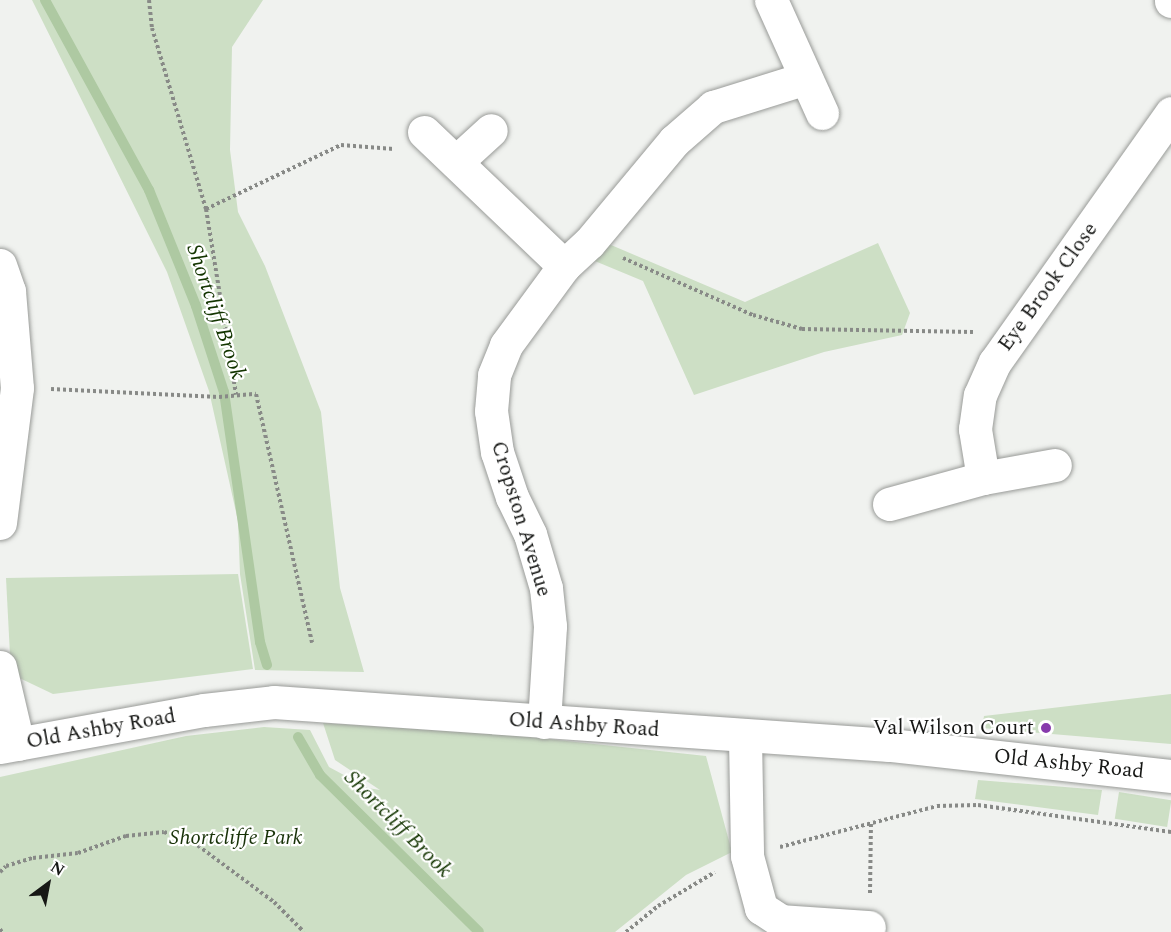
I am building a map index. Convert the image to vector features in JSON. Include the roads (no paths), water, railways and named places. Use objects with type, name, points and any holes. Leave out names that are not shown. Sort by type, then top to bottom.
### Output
[{"type":"street","points":[[771,0],[822,113]]},
{"type":"street","name":"Cropston Avenue","points":[[544,722],[550,626],[546,588],[530,534],[512,497],[497,452],[491,411],[494,375],[506,345],[564,266],[589,243],[674,141],[713,107],[806,78]]},
{"type":"street","name":"Eye Brook Close","points":[[983,478],[975,429],[980,395],[1012,333],[1171,113]]},
{"type":"street","points":[[452,158],[491,130]]},
{"type":"street","points":[[424,132],[564,266]]},
{"type":"street","points":[[0,265],[9,291],[17,388],[0,523]]},
{"type":"street","points":[[890,504],[983,478],[1055,465]]},
{"type":"street","points":[[0,667],[9,746]]},
{"type":"street","name":"Old Ashby Road","points":[[9,746],[204,710],[274,702],[745,737],[890,745],[1171,776]]},
{"type":"street","points":[[745,737],[747,856],[761,908],[781,921],[869,927]]},
{"type":"waterway","name":"Shortcliff Brook","points":[[45,0],[149,190],[196,306],[224,392],[260,642],[267,665]]},
{"type":"waterway","name":"Shortcliff Brook","points":[[298,737],[320,775],[479,932]]},
{"type":"place","name":"Val Wilson Court","points":[[1046,728]]},
{"type":"park label","name":"Shortcliffe Park","points":[[236,838]]}]
